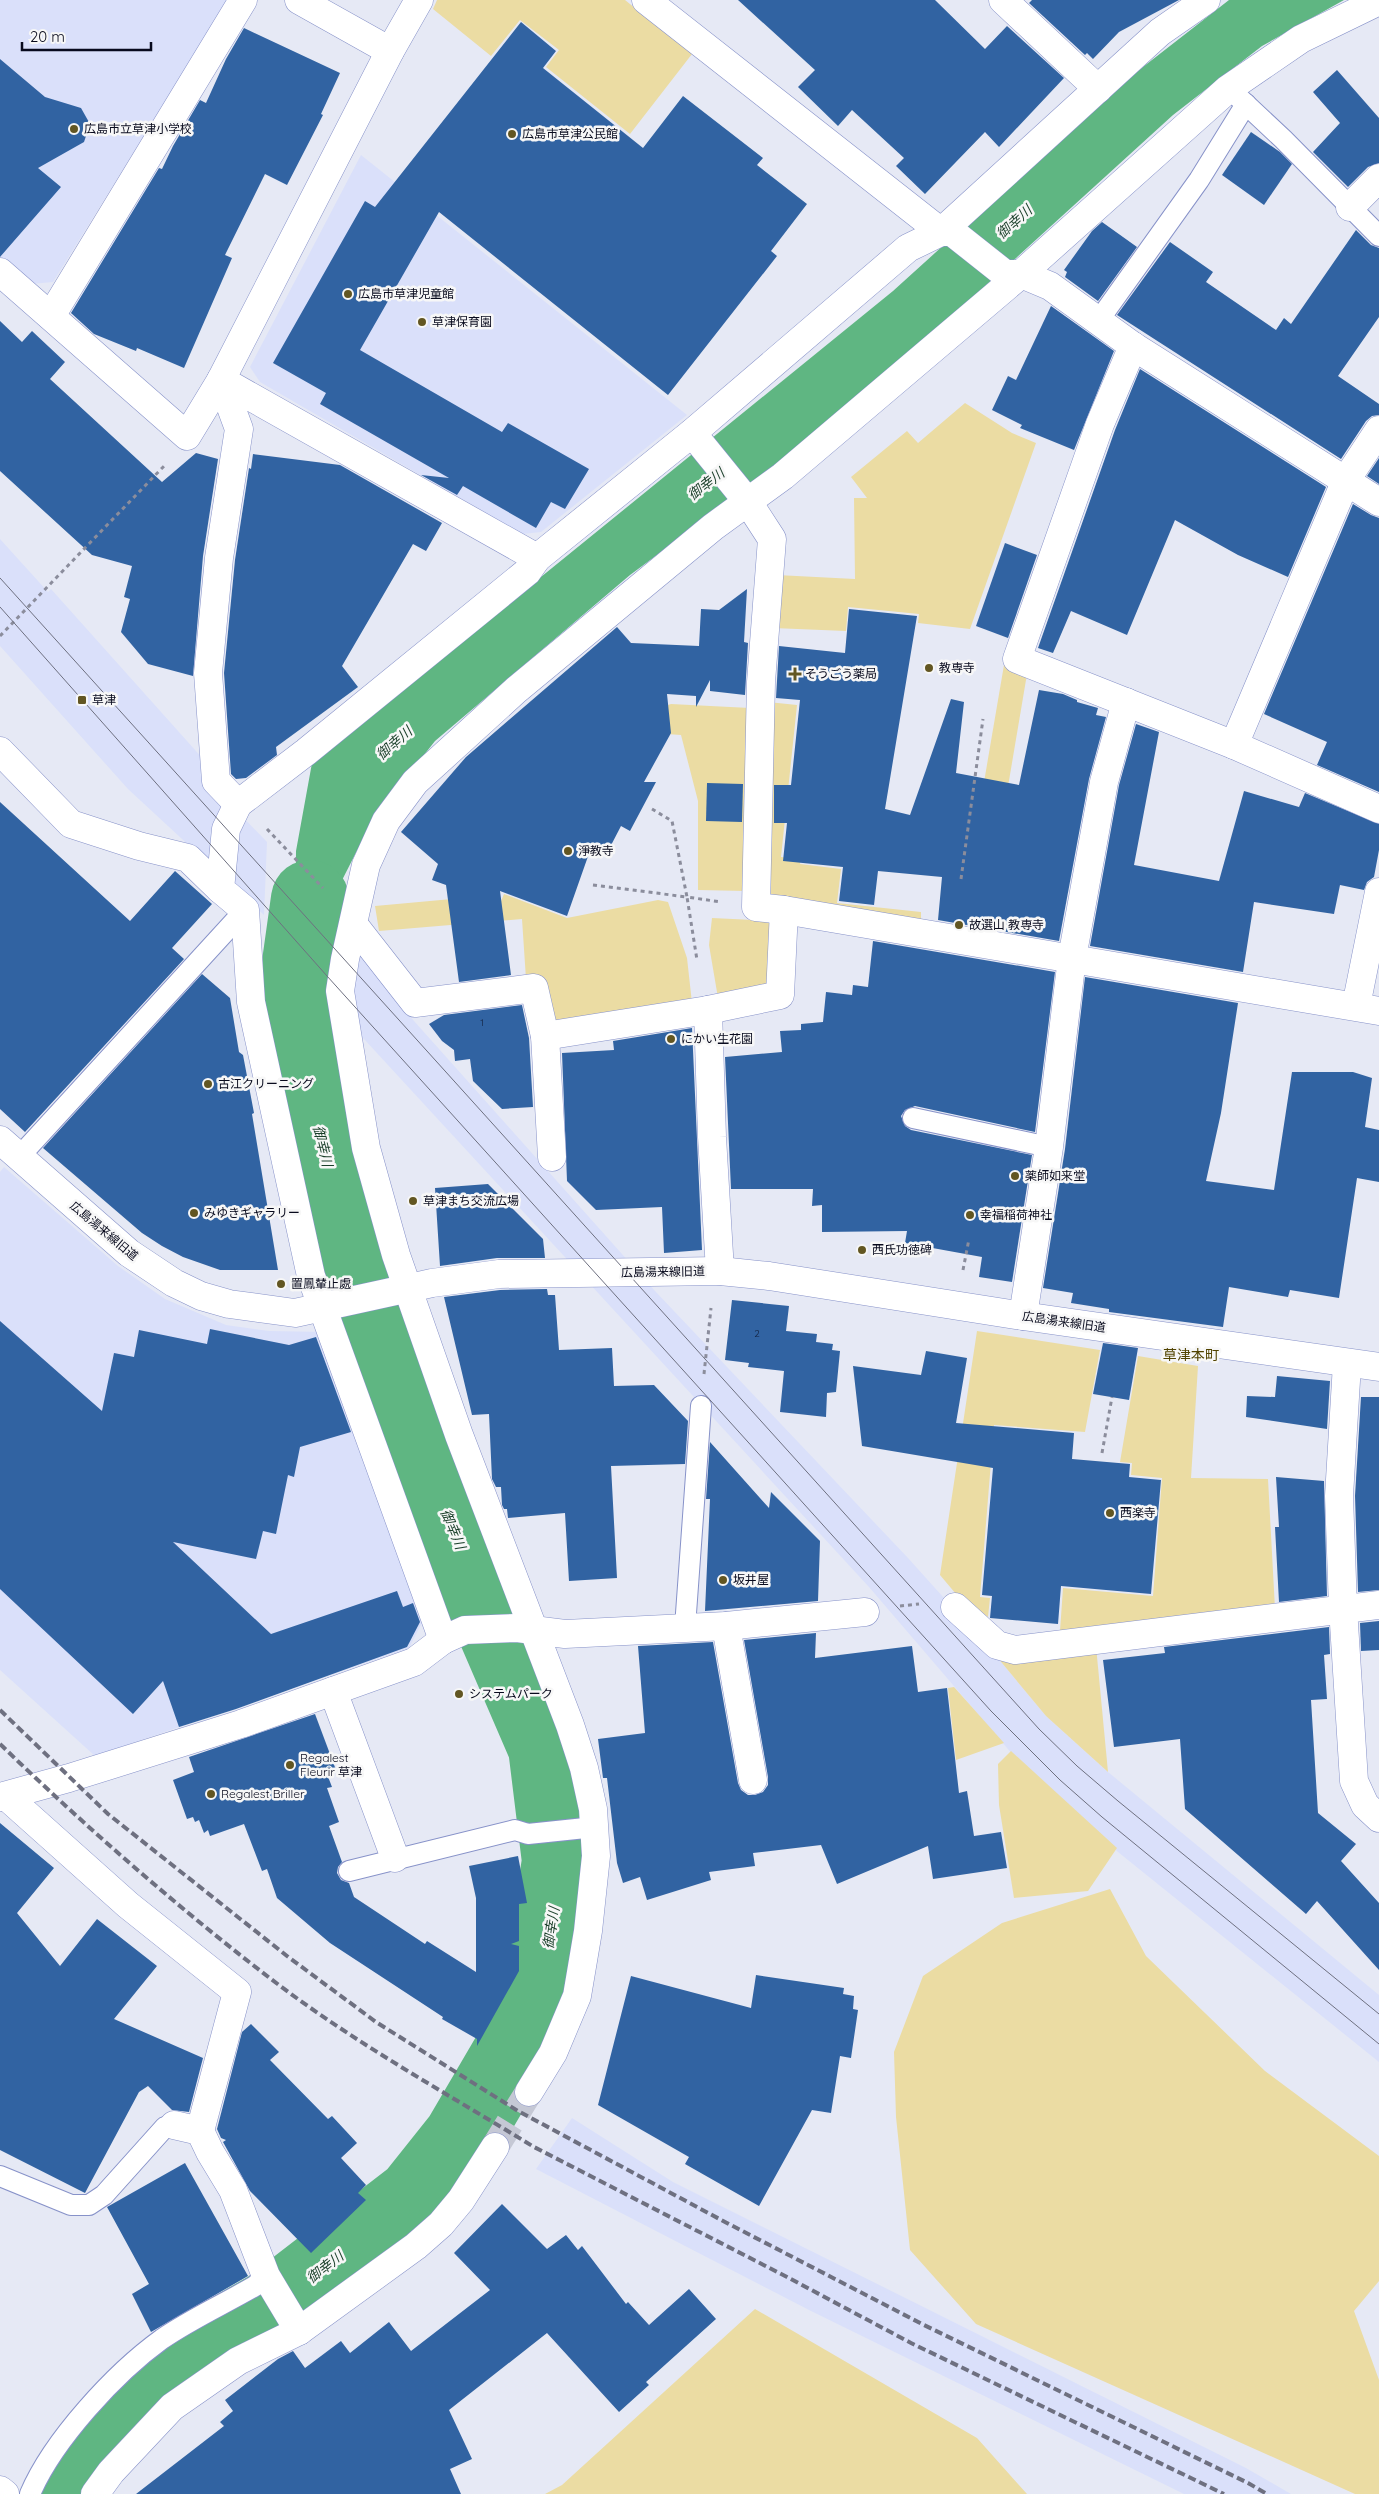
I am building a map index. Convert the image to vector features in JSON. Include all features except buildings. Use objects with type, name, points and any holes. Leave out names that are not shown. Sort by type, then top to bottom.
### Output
[{"type":"street","points":[[51,316],[243,0]]},
{"type":"street","points":[[299,0],[390,51]]},
{"type":"street","points":[[0,272],[187,436],[221,380],[390,51],[419,0]]},
{"type":"street","points":[[646,0],[946,232],[1013,274],[1050,286],[1133,346],[1379,502]]},
{"type":"street","points":[[1003,0],[1098,89]]},
{"type":"street","points":[[220,889],[226,828],[238,804],[527,572],[537,558],[695,437],[908,248],[946,232],[1160,32],[1206,0]]},
{"type":"street","points":[[529,2092],[553,2053],[577,1996],[588,1931],[596,1856],[590,1827],[584,1768],[570,1725],[525,1629],[459,1435],[399,1290],[396,1255],[366,1148],[340,991],[345,959],[366,865],[386,821],[415,782],[516,690],[746,500],[783,476],[1013,274],[1237,96],[1301,39],[1379,1]]},
{"type":"street","points":[[1350,206],[1379,178]]},
{"type":"street","points":[[1133,346],[1100,424],[1017,659],[1234,745],[1379,809]]},
{"type":"street","points":[[221,380],[537,558]]},
{"type":"street","points":[[221,380],[239,429],[219,558],[208,674],[216,780],[238,804]]},
{"type":"street","points":[[1234,745],[1346,480],[1379,430]]},
{"type":"street","points":[[695,437],[746,500],[772,539],[761,682],[756,907],[784,910],[1368,1008],[1379,892]]},
{"type":"street","points":[[1023,1316],[1049,1147],[1072,958],[1104,782],[1126,702]]},
{"type":"street","points":[[0,751],[71,824],[139,846],[188,858],[245,910],[252,1002],[311,1276],[328,1305],[446,1638]]},
{"type":"street","points":[[545,1036],[708,1010],[780,995],[784,910]]},
{"type":"street","points":[[354,925],[415,1003],[534,988],[545,1036],[552,1158]]},
{"type":"street","points":[[708,1010],[712,1137],[720,1271]]},
{"type":"street","name":"広島湯来線旧道","points":[[7,1152],[129,1254],[181,1286],[201,1296],[229,1304],[295,1313],[399,1290],[500,1274],[720,1271],[769,1276],[1023,1316],[1347,1364],[1379,1367]]},
{"type":"street","points":[[1347,1364],[1339,1496],[1343,1608],[1354,1781],[1365,1805],[1379,1818]]},
{"type":"street","points":[[955,1607],[998,1645],[1015,1650],[1379,1605]]},
{"type":"street","points":[[3,1796],[241,1724],[414,1662],[446,1638],[464,1630],[525,1629],[565,1634],[726,1626],[865,1612]]},
{"type":"street","points":[[726,1626],[753,1780]]},
{"type":"street","points":[[333,1691],[395,1858]]},
{"type":"street","points":[[3,1796],[128,1905],[238,1992],[200,2131],[210,2152],[233,2190],[268,2280],[295,2324]]},
{"type":"street","points":[[174,2125],[200,2131]]},
{"type":"street","points":[[95,2494],[111,2472],[172,2407],[238,2361],[416,2246],[441,2224],[461,2200],[495,2147]]},
{"type":"street","points":[[0,2490],[5,2494]]},
{"type":"lane","points":[[1099,320],[1199,180],[1237,96],[1379,236]]},
{"type":"lane","points":[[7,1152],[245,910]]},
{"type":"lane","points":[[913,1118],[1049,1147]]},
{"type":"lane","points":[[685,1627],[701,1406]]},
{"type":"lane","points":[[349,1871],[395,1858],[515,1830],[528,1834],[590,1827]]},
{"type":"lane","points":[[0,2176],[71,2205],[89,2205],[104,2195],[165,2127],[174,2125]]},
{"type":"lane","points":[[30,2494],[41,2472],[85,2411],[146,2351],[165,2338],[268,2280]]},
{"type":"path","points":[[0,636],[183,447],[187,436]]},
{"type":"path","points":[[961,879],[983,719]]},
{"type":"path","points":[[652,809],[672,820],[697,960]]},
{"type":"path","points":[[288,849],[330,895]]},
{"type":"path","points":[[593,885],[726,903]]},
{"type":"path","points":[[701,1406],[713,1294],[720,1271]]},
{"type":"path","points":[[1102,1452],[1112,1397]]},
{"type":"path","points":[[865,1612],[925,1603],[955,1607]]},
{"type":"shaded area","name":"広島市立草津小学校","points":[[0,0],[228,0],[53,282],[31,284],[0,257]]},
{"type":"shaded area","points":[[437,0],[625,0],[692,54],[630,134],[546,67],[559,50],[520,20],[491,56],[433,9]]},
{"type":"shaded area","name":"草津保育園","points":[[361,155],[687,415],[541,532],[522,534],[260,382],[250,367]]},
{"type":"shaded area","points":[[965,403],[1012,433],[1036,443],[970,629],[918,623],[919,614],[848,607],[846,631],[773,628],[777,575],[855,579],[854,498],[867,498],[851,477],[907,431],[918,443]]},
{"type":"shaded area","points":[[0,539],[48,592],[51,589],[204,760],[207,780],[267,842],[264,915],[128,789],[0,646]]},
{"type":"shaded area","points":[[1004,665],[1027,674],[989,899],[968,876]]},
{"type":"shaded area","points":[[768,702],[797,705],[781,857],[801,859],[800,864],[841,869],[837,903],[921,912],[921,921],[762,896]]},
{"type":"shaded area","points":[[671,704],[750,708],[746,891],[698,890],[698,801],[681,735],[652,733],[646,712]]},
{"type":"shaded area","points":[[504,894],[567,918],[658,900],[668,902],[687,958],[692,1003],[552,1026],[526,979],[522,919],[379,931],[375,906],[474,897],[499,906]]},
{"type":"shaded area","points":[[712,918],[774,921],[771,989],[718,998],[709,945]]},
{"type":"shaded area","points":[[335,927],[404,998],[406,1012],[655,1291],[908,1558],[997,1657],[1046,1716],[1108,1772],[1379,1995],[1379,2062],[1118,1852],[1019,1762],[869,1587],[329,1001]]},
{"type":"shaded area","points":[[4,1167],[118,1266],[165,1299],[226,1325],[269,1331],[325,1332],[424,1619],[409,1648],[95,1756],[0,1670],[0,1172]]},
{"type":"shaded area","points":[[977,1331],[1100,1350],[1085,1432],[994,1425],[980,1597],[990,1598],[988,1617],[956,1594],[940,1575]]},
{"type":"shaded area","points":[[1138,1356],[1198,1366],[1191,1478],[1268,1479],[1275,1609],[1060,1631],[1063,1588],[1153,1596],[1162,1478],[1131,1475],[1132,1463],[1120,1462]]},
{"type":"shaded area","points":[[1096,1646],[1108,1772],[1046,1716],[997,1657]]},
{"type":"shaded area","points":[[954,1687],[1004,1743],[956,1760],[948,1688]]},
{"type":"shaded area","points":[[1011,1751],[1117,1848],[1088,1891],[1014,1898],[999,1805],[998,1764]]},
{"type":"shaded area","points":[[1110,1889],[1146,1956],[1265,2071],[1379,2156],[1379,2281],[1354,2311],[1379,2380],[1379,2494],[1355,2494],[976,2324],[910,2250],[896,2117],[894,2052],[923,1976],[1002,1923]]},
{"type":"shaded area","points":[[572,2118],[673,2182],[1246,2468],[1291,2494],[1184,2494],[811,2311],[536,2169]]},
{"type":"shaded area","points":[[755,2309],[977,2438],[1027,2494],[545,2494],[562,2485]]},
{"type":"water","points":[[1229,0],[1344,0],[1262,46],[1173,115],[983,288],[774,468],[630,575],[435,741],[372,821],[334,896],[295,1006],[296,851],[312,763],[893,291],[1125,81]]},
{"type":"waterway","name":"御幸川","points":[[64,2494],[85,2457],[163,2377],[216,2340],[270,2309],[415,2197],[462,2138],[524,2032],[539,1992],[561,1861],[547,1747],[430,1476],[384,1351],[347,1242],[318,1127],[295,1006],[310,899]]},
{"type":"tunnel","points":[[495,2147],[529,2092]]},
{"type":"tram line","points":[[0,578],[1039,1729],[1077,1766],[1118,1801],[1379,2014]]},
{"type":"tram line","points":[[0,607],[327,976],[991,1711],[1060,1780],[1102,1817],[1379,2044]]},
{"type":"railway","points":[[0,1710],[108,1814],[287,1956],[376,2022],[518,2111],[725,2222],[922,2324],[1267,2494]]},
{"type":"railway","points":[[0,1744],[132,1865],[201,1923],[302,2002],[367,2046],[534,2147],[911,2343],[1224,2494]]},
{"type":"place","name":"広島市立草津小学校","points":[[74,129]]},
{"type":"place","name":"広島市草津公民館","points":[[512,134]]},
{"type":"place","name":"広島市草津児童館","points":[[348,294]]},
{"type":"place","name":"草津保育園","points":[[422,322]]},
{"type":"place","name":"教専寺","points":[[929,668]]},
{"type":"place","name":"そうごう薬局","points":[[795,674]]},
{"type":"place","name":"草津","points":[[82,700]]},
{"type":"place","name":"淨教寺","points":[[568,851]]},
{"type":"place","name":"故選山 教専寺","points":[[959,925]]},
{"type":"place","name":"にかい生花園","points":[[671,1039]]},
{"type":"place","name":"古江クリーニング","points":[[208,1084]]},
{"type":"place","name":"薬師如来堂","points":[[1015,1176]]},
{"type":"place","name":"草津まち交流広場","points":[[413,1201]]},
{"type":"place","name":"みゆきギャラリー","points":[[194,1213]]},
{"type":"place","name":"幸福稲荷神社","points":[[970,1215]]},
{"type":"place","name":"西氏功徳碑","points":[[862,1250]]},
{"type":"place","name":"置鳳輦止處","points":[[281,1284]]},
{"type":"place","name":"西楽寺","points":[[1110,1513]]},
{"type":"place","name":"坂井屋","points":[[723,1580]]},
{"type":"place","name":"システムパーク","points":[[459,1694]]},
{"type":"place","name":"Regalest Fleurir 草津","points":[[290,1765]]},
{"type":"place","name":"Regalest Briller","points":[[211,1794]]},
{"type":"district","name":"草津本町","points":[[1191,1355]]}]
